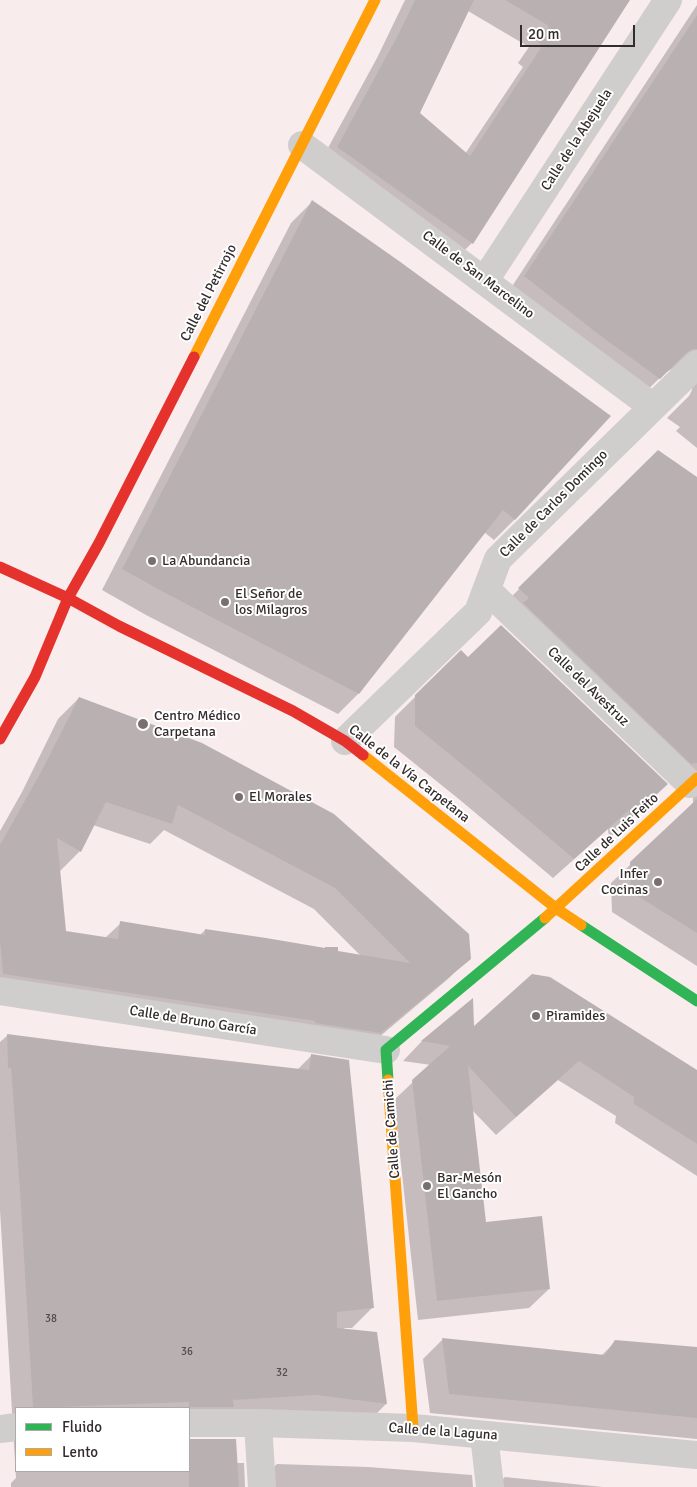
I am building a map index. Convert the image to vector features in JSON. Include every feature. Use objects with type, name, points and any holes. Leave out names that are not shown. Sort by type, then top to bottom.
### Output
[{"type":"street","name":"Calle del Petirrojo","points":[[0,739],[35,677],[68,598],[103,534],[375,0]]},
{"type":"street","name":"Calle de la Abejuela","points":[[485,280],[668,0]]},
{"type":"street","name":"Calle de San Marcelino","points":[[302,145],[653,407]]},
{"type":"street","name":"Calle de Carlos Domingo","points":[[345,741],[478,612],[498,559],[697,364]]},
{"type":"street","name":"Calle de la Vía Carpetana","points":[[0,567],[68,598],[119,626],[293,711],[345,741],[557,909],[697,1001]]},
{"type":"street","name":"Calle del Avestruz","points":[[487,590],[693,781]]},
{"type":"street","name":"Calle de Luis Feito","points":[[557,909],[693,781]]},
{"type":"street","points":[[386,1050],[504,950],[557,909]]},
{"type":"street","name":"Calle de Bruno García","points":[[0,991],[386,1050]]},
{"type":"street","name":"Calle de Camichi","points":[[386,1050],[413,1428]]},
{"type":"street","name":"Calle de la Laguna","points":[[190,1423],[258,1423],[413,1428],[697,1455]]},
{"type":"street","points":[[258,1423],[262,1487]]},
{"type":"street","points":[[0,1429],[15,1427]]},
{"type":"street","points":[[484,1435],[490,1487]]},
{"type":"building","points":[[415,0],[474,0],[420,113],[470,156],[542,46],[538,42],[549,26],[505,0],[630,0],[473,244],[337,147]]},
{"type":"building","points":[[697,15],[697,349],[686,353],[660,379],[598,334],[524,276]]},
{"type":"building","points":[[312,200],[611,416],[515,520],[503,510],[359,694],[122,569]]},
{"type":"building","points":[[658,450],[697,477],[697,763],[691,764],[523,603],[529,598],[518,588]]},
{"type":"building","points":[[501,625],[668,784],[629,820],[629,810],[574,859],[415,726],[415,695],[461,650],[468,657]]},
{"type":"building","points":[[79,697],[202,743],[334,814],[469,934],[471,959],[381,1033],[315,1023],[315,1021],[3,974],[0,942],[0,845],[42,770]],"holes":[[[106,802],[172,824],[178,805],[335,888],[410,963],[338,951],[338,947],[325,948],[205,929],[205,935],[120,921],[118,939],[66,931],[57,838],[81,852]]]},
{"type":"building","points":[[697,799],[697,933],[631,892],[630,862]]},
{"type":"building","points":[[532,974],[550,977],[697,1070],[697,1144],[634,1104],[634,1097],[579,1061],[516,1117],[468,1066],[486,1222],[542,1216],[550,1289],[437,1301],[412,1080],[450,1046],[421,1041],[473,998],[474,1026]]},
{"type":"building","points":[[7,1034],[309,1070],[311,1054],[349,1060],[374,1308],[337,1312],[337,1328],[377,1332],[387,1404],[316,1395],[233,1400],[234,1407],[189,1407],[189,1402],[33,1407],[11,1068],[8,1068]]},
{"type":"building","points":[[442,1338],[605,1355],[615,1340],[697,1347],[697,1418],[449,1394]]},
{"type":"building","points":[[190,1439],[236,1439],[239,1487],[189,1487]]},
{"type":"traffic: fast","points":[[388,1080],[386,1050],[545,918]]},
{"type":"traffic: fast","points":[[581,925],[697,1001]]},
{"type":"traffic: slow","points":[[194,357],[375,0]]},
{"type":"traffic: slow","points":[[363,755],[557,909],[581,925]]},
{"type":"traffic: slow","points":[[545,918],[697,778]]},
{"type":"traffic: slow","points":[[388,1080],[413,1428]]},
{"type":"traffic: jam","points":[[0,739],[35,677],[68,598],[99,543],[194,357]]},
{"type":"traffic: jam","points":[[0,567],[68,598],[119,626],[293,711],[345,741],[363,755]]},
{"type":"place","name":"La Abundancia","points":[[152,561]]},
{"type":"place","name":"El Señor de los Milagros","points":[[225,602]]},
{"type":"place","name":"Centro Médico Carpetana","points":[[143,724]]},
{"type":"place","name":"El Morales","points":[[239,797]]},
{"type":"place","name":"Infer Cocinas","points":[[658,882]]},
{"type":"place","name":"Piramides","points":[[536,1016]]},
{"type":"place","name":"Bar-Mesón El Gancho","points":[[427,1186]]}]
